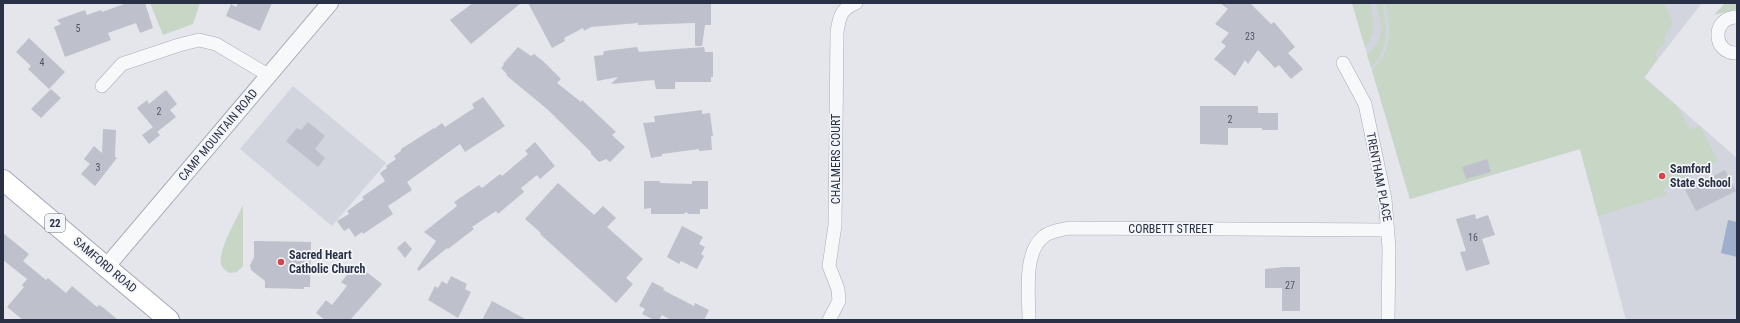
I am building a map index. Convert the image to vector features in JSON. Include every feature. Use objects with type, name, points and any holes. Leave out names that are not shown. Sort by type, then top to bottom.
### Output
[{"type":"main road","name":"SAMFORD ROAD","points":[[3,180],[107,266],[169,320]]},
{"type":"street","name":"CAMP MOUNTAIN ROAD","points":[[107,266],[330,3]]},
{"type":"street","name":"CHALMERS COURT","points":[[829,320],[839,301],[838,289],[829,266],[835,225],[836,32],[838,18],[843,10],[856,3]]},
{"type":"street","points":[[1737,17],[1723,22],[1719,26],[1717,36],[1724,49],[1729,52],[1737,53]]},
{"type":"street","points":[[102,86],[122,64],[199,40],[216,44],[268,76]]},
{"type":"street","name":"TRENTHAM PLACE","points":[[1343,63],[1365,104],[1385,199],[1388,230],[1388,320]]},
{"type":"street","name":"CORBETT STREET","points":[[1029,320],[1030,257],[1034,246],[1044,236],[1055,231],[1069,228],[1388,230]]},
{"type":"shaded area","name":"Samford State School","points":[[1352,3],[1702,3],[1644,77],[1737,158],[1737,320],[1626,320],[1580,149],[1410,199]]},
{"type":"shaded area","points":[[293,86],[386,163],[332,226],[240,149]]},
{"type":"green space","points":[[150,3],[200,3],[193,24],[163,35]]},
{"type":"green space","points":[[1352,3],[1370,3],[1373,32],[1365,47]]},
{"type":"green space","points":[[1376,3],[1382,3],[1386,37],[1381,53],[1371,67],[1367,55],[1378,43],[1381,31],[1380,18]]},
{"type":"green space","name":"Samford State School","points":[[1385,3],[1664,3],[1672,22],[1665,36],[1665,44],[1657,50],[1657,60],[1644,78],[1677,106],[1690,130],[1700,126],[1718,161],[1663,189],[1667,195],[1598,216],[1580,149],[1410,199],[1372,70],[1383,56],[1388,39],[1389,30]]},
{"type":"green space","points":[[1725,3],[1737,3],[1737,9],[1714,15]]},
{"type":"green space","points":[[243,205],[243,266],[237,272],[230,273],[222,267],[222,251]]},
{"type":"water","points":[[1728,220],[1737,222],[1737,257],[1721,253]]},
{"type":"building","points":[[127,3],[145,3],[153,28],[140,33],[136,23],[108,33],[111,40],[65,57],[54,27],[61,24],[57,20],[85,10],[87,15],[101,10],[102,12]]},
{"type":"building","points":[[238,3],[272,3],[260,31],[226,16],[231,4],[236,7]]},
{"type":"building","points":[[473,3],[521,3],[471,44],[450,20]]},
{"type":"building","points":[[528,3],[711,3],[711,25],[705,25],[702,46],[695,46],[695,23],[638,25],[638,23],[591,27],[584,31],[583,28],[564,38],[565,41],[552,48]]},
{"type":"building","points":[[1220,3],[1250,3],[1271,24],[1274,22],[1295,47],[1288,53],[1303,69],[1291,79],[1279,65],[1275,68],[1258,50],[1248,64],[1245,60],[1235,76],[1214,59],[1226,46],[1221,42],[1229,33],[1215,24],[1228,9]]},
{"type":"building","points":[[29,38],[65,72],[49,89],[28,69],[31,66],[16,52]]},
{"type":"building","points":[[518,47],[531,56],[534,54],[544,62],[561,79],[557,83],[581,102],[582,100],[616,132],[612,135],[625,147],[610,162],[606,159],[599,162],[591,154],[591,152],[547,109],[506,75],[507,74],[501,68]]},
{"type":"building","points":[[637,47],[639,52],[704,47],[705,52],[713,52],[713,77],[711,77],[711,82],[675,82],[675,89],[656,89],[654,80],[611,84],[618,77],[597,81],[594,56],[603,55],[604,51]]},
{"type":"building","points":[[51,89],[61,98],[41,118],[31,109]]},
{"type":"building","points":[[166,90],[177,104],[170,110],[176,117],[157,132],[137,108],[147,100],[149,104]]},
{"type":"building","points":[[483,97],[505,126],[465,152],[460,144],[407,182],[412,190],[388,206],[393,214],[363,234],[362,232],[355,237],[349,228],[344,231],[337,221],[349,214],[347,211],[364,199],[362,197],[385,181],[380,173],[387,168],[386,166],[396,159],[394,156],[401,151],[401,149],[442,123],[445,127],[474,108],[472,104]]},
{"type":"building","points":[[1200,106],[1258,106],[1258,113],[1278,113],[1278,130],[1262,130],[1262,128],[1228,128],[1228,145],[1200,144]]},
{"type":"building","points":[[702,110],[702,114],[710,113],[713,136],[711,136],[712,150],[699,151],[699,149],[662,154],[662,156],[651,158],[643,123],[655,122],[654,116]]},
{"type":"building","points":[[308,122],[325,136],[315,149],[325,158],[318,167],[286,141],[297,128],[301,130]]},
{"type":"building","points":[[153,127],[160,135],[149,144],[142,135]]},
{"type":"building","points":[[103,129],[116,130],[115,157],[117,158],[95,186],[81,174],[90,164],[84,159],[94,146],[102,153]]},
{"type":"building","points":[[535,142],[555,166],[540,179],[537,175],[521,188],[524,192],[498,214],[496,211],[472,227],[474,229],[448,249],[447,248],[419,271],[417,269],[436,241],[424,232],[457,206],[454,202],[479,185],[482,188],[500,174],[502,176],[528,154],[525,151]]},
{"type":"building","points":[[1487,159],[1491,172],[1466,179],[1462,167]]},
{"type":"building","points":[[1725,170],[1736,191],[1696,211],[1685,190]]},
{"type":"building","points":[[644,181],[692,184],[692,181],[708,181],[708,209],[700,209],[700,214],[689,214],[686,212],[684,214],[651,214],[651,208],[644,209]]},
{"type":"building","points":[[558,183],[594,215],[603,206],[616,218],[607,227],[643,259],[626,278],[633,284],[616,303],[525,219]]},
{"type":"building","points":[[1475,214],[1476,219],[1488,215],[1495,235],[1482,239],[1490,264],[1466,271],[1460,252],[1466,251],[1456,219]]},
{"type":"building","points":[[682,226],[703,237],[699,244],[705,247],[701,254],[704,256],[697,269],[681,261],[679,264],[667,257]]},
{"type":"building","points":[[3,233],[29,254],[23,261],[46,280],[48,278],[66,293],[72,286],[97,307],[99,305],[104,308],[118,320],[23,320],[7,307],[24,287],[22,285],[27,279],[3,260]]},
{"type":"building","name":"Sacred Heart Catholic Church","points":[[254,241],[311,242],[310,287],[304,287],[304,289],[265,288],[265,281],[251,270],[250,265],[254,257]]},
{"type":"building","points":[[405,241],[412,249],[405,258],[397,248]]},
{"type":"building","points":[[360,267],[382,284],[350,320],[325,320],[316,313],[326,300],[332,305],[347,286],[341,282],[352,269],[356,272]]},
{"type":"building","points":[[1300,267],[1300,311],[1282,311],[1282,288],[1265,288],[1265,269]]},
{"type":"building","points":[[451,276],[467,284],[465,289],[471,292],[458,318],[428,300],[435,286],[438,288],[442,281],[447,284]]},
{"type":"building","points":[[652,282],[664,288],[663,290],[694,306],[695,303],[709,310],[704,320],[671,320],[662,315],[659,320],[654,320],[642,314],[645,309],[639,306]]},
{"type":"building","points":[[492,301],[527,320],[482,320]]},
{"type":"place","name":"Samford State School","points":[[1662,176]]},
{"type":"place","name":"Sacred Heart Catholic Church","points":[[281,262]]}]
